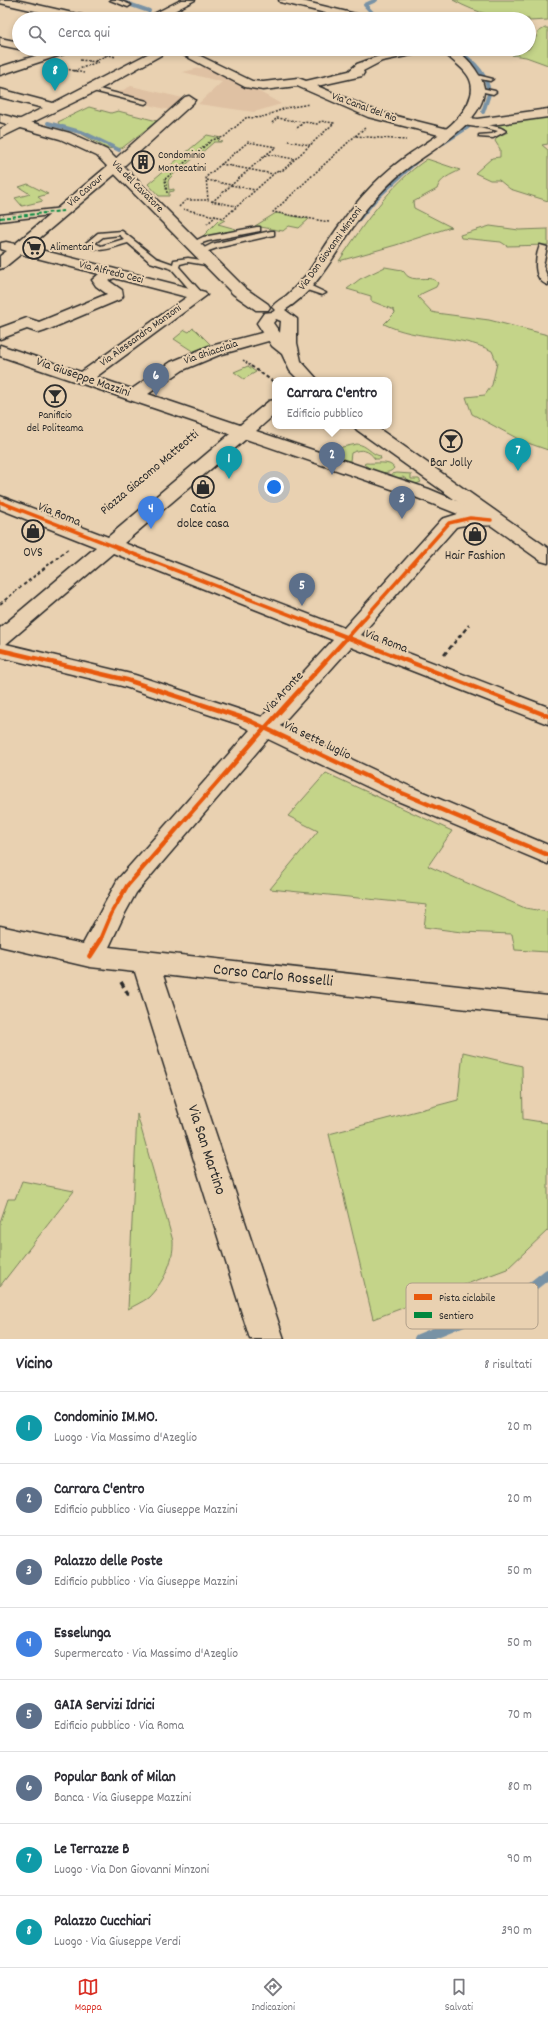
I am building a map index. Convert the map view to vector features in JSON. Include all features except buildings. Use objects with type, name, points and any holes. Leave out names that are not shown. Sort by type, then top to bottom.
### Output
[{"type":"street","points":[[1,0],[54,12]]},
{"type":"street","points":[[6,12],[34,0]]},
{"type":"street","points":[[164,12],[190,0]]},
{"type":"street","points":[[284,0],[335,12]]},
{"type":"street","points":[[175,12],[176,6]]},
{"type":"street","points":[[0,41],[12,44]]},
{"type":"street","points":[[0,72],[47,56]]},
{"type":"street","points":[[0,134],[91,89],[153,56]]},
{"type":"street","name":"Via Canal del Rio","points":[[192,56],[256,86],[280,85],[292,82],[305,85],[372,114],[447,133]]},
{"type":"street","name":"Via Canal del Rio","points":[[305,85],[358,73],[355,71],[357,67],[373,60],[393,56]]},
{"type":"street","points":[[457,56],[463,61],[475,83]]},
{"type":"street","name":"Via Don Giovanni Minzoni","points":[[273,310],[294,299],[353,216],[392,174],[447,133],[470,122],[472,108],[478,93],[475,83]]},
{"type":"street","points":[[0,93],[54,107]]},
{"type":"street","name":"Via Cavour","points":[[0,264],[115,166],[189,100]]},
{"type":"street","points":[[470,122],[548,113]]},
{"type":"street","name":"Via del Cavatore","points":[[0,118],[82,141],[102,153],[212,264],[248,298],[273,310]]},
{"type":"street","points":[[0,218],[63,211]]},
{"type":"street","name":"Via Alfredo Ceci","points":[[0,244],[110,274],[198,295]]},
{"type":"street","points":[[0,334],[27,323],[39,328],[115,296],[114,290],[101,283],[100,280],[110,274]]},
{"type":"street","name":"Via Alessandro Manzoni","points":[[84,378],[198,295]]},
{"type":"street","points":[[294,366],[288,333],[289,319],[273,310],[265,323],[294,366],[306,377]]},
{"type":"street","name":"Via Ghiacciaia","points":[[134,396],[177,366],[224,348],[273,335]]},
{"type":"street","name":"Via Giuseppe Mazzini","points":[[0,350],[422,493],[498,524]]},
{"type":"street","points":[[0,639],[115,545],[272,408]]},
{"type":"street","points":[[367,429],[450,486],[498,524],[548,557]]},
{"type":"street","name":"Via Roma","points":[[0,502],[69,538],[115,545],[548,716]]},
{"type":"street","name":"Via Aronte","points":[[90,956],[102,937],[110,914],[128,886],[266,727],[449,523],[460,518],[473,517],[498,524]]},
{"type":"street","name":"Via sette luglio","points":[[0,650],[127,680],[246,719],[266,727],[402,792],[548,855]]},
{"type":"street","name":"Corso Carlo Rosselli","points":[[0,936],[90,956],[548,1007]]},
{"type":"street","name":"Via San Martino","points":[[145,962],[267,1339]]},
{"type":"lane","points":[[113,0],[128,5]]},
{"type":"lane","points":[[475,83],[490,79]]},
{"type":"lane","points":[[475,83],[493,92]]},
{"type":"lane","points":[[256,86],[268,91]]},
{"type":"lane","points":[[91,89],[145,102]]},
{"type":"lane","points":[[470,122],[503,131],[493,136],[481,136]]},
{"type":"lane","points":[[196,248],[206,239],[257,229]]},
{"type":"lane","points":[[196,248],[215,246],[271,233]]},
{"type":"lane","points":[[129,240],[153,260],[175,267],[198,295]]},
{"type":"lane","points":[[543,247],[538,269],[540,274],[548,283]]},
{"type":"lane","points":[[175,267],[177,262],[188,260],[212,264]]},
{"type":"lane","points":[[304,286],[322,293]]},
{"type":"path","points":[[89,64],[85,63],[90,60],[94,61],[106,56]]},
{"type":"path","points":[[74,71],[89,64],[93,65],[98,62],[94,61]]},
{"type":"path","points":[[60,68],[88,74]]},
{"type":"path","points":[[150,201],[168,198],[165,179],[212,140],[224,137],[247,117],[257,119],[277,113],[284,108],[294,108],[312,102]]},
{"type":"path","points":[[236,206],[208,200],[186,200],[178,208],[224,218],[273,174],[278,170],[282,170],[311,145],[334,123],[321,121],[317,124],[277,118],[272,123]]},
{"type":"path","points":[[296,129],[304,122]]},
{"type":"path","points":[[334,222],[272,212],[366,127]]},
{"type":"path","points":[[356,136],[406,140]]},
{"type":"path","points":[[288,141],[311,145]]},
{"type":"path","points":[[208,200],[206,177],[248,142],[276,147],[212,202]]},
{"type":"path","points":[[267,154],[294,159]]},
{"type":"path","points":[[220,164],[273,174]]},
{"type":"path","points":[[206,180],[255,190]]},
{"type":"path","points":[[224,348],[272,381]]},
{"type":"path","points":[[0,604],[69,538]]},
{"type":"path","points":[[442,657],[469,626]]},
{"type":"shaded area","points":[[208,66],[281,104],[254,112],[198,104],[222,82],[183,72]]},
{"type":"shaded area","points":[[131,86],[183,98],[169,110],[95,92],[101,89],[117,93]]},
{"type":"green space","points":[[453,0],[548,0],[548,20],[536,21],[536,12],[480,12]]},
{"type":"green space","points":[[548,28],[548,65],[519,56],[536,56],[536,38],[538,32]]},
{"type":"green space","points":[[89,107],[111,113],[118,111],[157,121],[122,148],[106,148],[82,134],[61,128],[58,122]]},
{"type":"green space","points":[[548,117],[548,144],[542,145],[548,150],[548,201],[510,189],[499,180],[490,180],[475,173],[492,158],[500,157],[500,149],[495,141],[497,137],[508,132],[504,128],[490,125]]},
{"type":"green space","points":[[207,135],[221,138],[218,141],[223,142],[214,142],[199,155],[201,155],[195,157],[180,170],[182,170],[180,172],[177,171],[168,182],[169,190],[174,189],[174,191],[169,192],[169,196],[159,196],[148,184]]},
{"type":"green space","points":[[427,159],[460,170],[443,179],[438,185],[437,189],[413,202],[414,208],[451,227],[396,245],[339,261],[368,219],[389,193],[401,180]]},
{"type":"green space","points":[[28,184],[48,194],[38,197],[43,201],[22,206],[15,198],[30,194],[19,187]]},
{"type":"green space","points":[[276,213],[309,219],[299,228],[289,226],[283,231],[255,226]]},
{"type":"green space","points":[[220,219],[225,220],[218,224],[236,229],[235,230],[240,232],[202,237]]},
{"type":"green space","points":[[490,226],[519,230],[548,229],[548,245],[507,246],[501,242],[461,238],[460,235]]},
{"type":"green space","points":[[385,267],[402,270],[408,276],[416,279],[428,278],[435,280],[438,283],[436,287],[418,297],[432,312],[489,320],[548,335],[548,450],[522,441],[472,414],[466,397],[485,395],[492,385],[497,363],[492,351],[466,342],[424,336],[384,324],[395,313],[394,310],[371,301],[371,296],[347,289],[360,279]]},
{"type":"green space","points":[[193,328],[210,344],[194,352],[174,339],[185,330],[189,332]]},
{"type":"green space","points":[[248,366],[256,372],[244,379],[234,372]]},
{"type":"green space","points":[[357,444],[364,446],[380,456],[381,459],[375,459],[367,452],[361,450],[351,453],[350,461],[348,461],[341,458],[337,453],[342,447]]},
{"type":"green space","points":[[385,463],[394,468],[391,471],[384,473],[367,467],[364,464]]},
{"type":"green space","points":[[392,474],[411,474],[411,479],[419,479],[421,482],[414,485],[403,477],[396,479],[391,476]]},
{"type":"green space","points":[[326,773],[452,831],[428,866],[525,908],[548,912],[548,952],[515,950],[512,934],[461,932],[424,927],[427,905],[270,889],[318,831],[288,816]]},
{"type":"green space","points":[[463,1052],[522,1066],[523,1119],[548,1123],[548,1230],[507,1269],[469,1283],[406,1283],[406,1307],[373,1319],[329,1134],[458,1100]]},
{"type":"green space","points":[[137,1114],[173,1241],[173,1249],[172,1257],[166,1272],[158,1286],[148,1298],[128,1309]]},
{"type":"green space","points":[[22,1181],[74,1191],[0,1286],[0,1222],[8,1199],[15,1199]]},
{"type":"waterway","points":[[117,0],[149,11]]},
{"type":"waterway","points":[[372,12],[365,5],[376,0]]},
{"type":"waterway","points":[[465,56],[475,65],[483,75],[488,87]]},
{"type":"waterway","points":[[483,112],[489,94]]},
{"type":"waterway","points":[[48,123],[84,133],[119,150]]},
{"type":"waterway","points":[[443,143],[468,127]]},
{"type":"waterway","points":[[355,223],[375,199],[415,162]]},
{"type":"waterway","points":[[537,1283],[548,1274]]},
{"type":"waterway","points":[[419,1339],[444,1329]]},
{"type":"marked path","points":[[0,218],[63,211]]},
{"type":"cycle path","points":[[0,502],[548,716]]},
{"type":"cycle path","points":[[90,956],[102,937],[111,914],[127,886],[266,727],[449,523],[470,518],[491,520]]},
{"type":"cycle path","points":[[0,650],[127,680],[246,719],[402,793],[548,855]]},
{"type":"place","name":"Palazzo Cucchiari","points":[[55,91]]},
{"type":"place","name":"Condominio Montecatini","points":[[143,162]]},
{"type":"place","name":"Alimentari","points":[[34,248]]},
{"type":"place","name":"Panificio del Politeama","points":[[55,396]]},
{"type":"place","name":"Popular Bank of Milan","points":[[156,396]]},
{"type":"place","name":"Bar Jolly","points":[[451,441]]},
{"type":"place","name":"Le Terrazze B","points":[[518,471]]},
{"type":"place","name":"Carrara C'entro","points":[[332,475]]},
{"type":"place","name":"Condominio IM.MO.","points":[[229,479]]},
{"type":"place","name":"Catia dolce casa","points":[[203,487]]},
{"type":"place","name":"Palazzo delle Poste","points":[[402,519]]},
{"type":"place","name":"Esselunga","points":[[151,529]]},
{"type":"place","name":"OVS","points":[[33,531]]},
{"type":"place","name":"Hair Fashion","points":[[475,534]]},
{"type":"place","name":"GAIA Servizi Idrici","points":[[302,606]]}]
